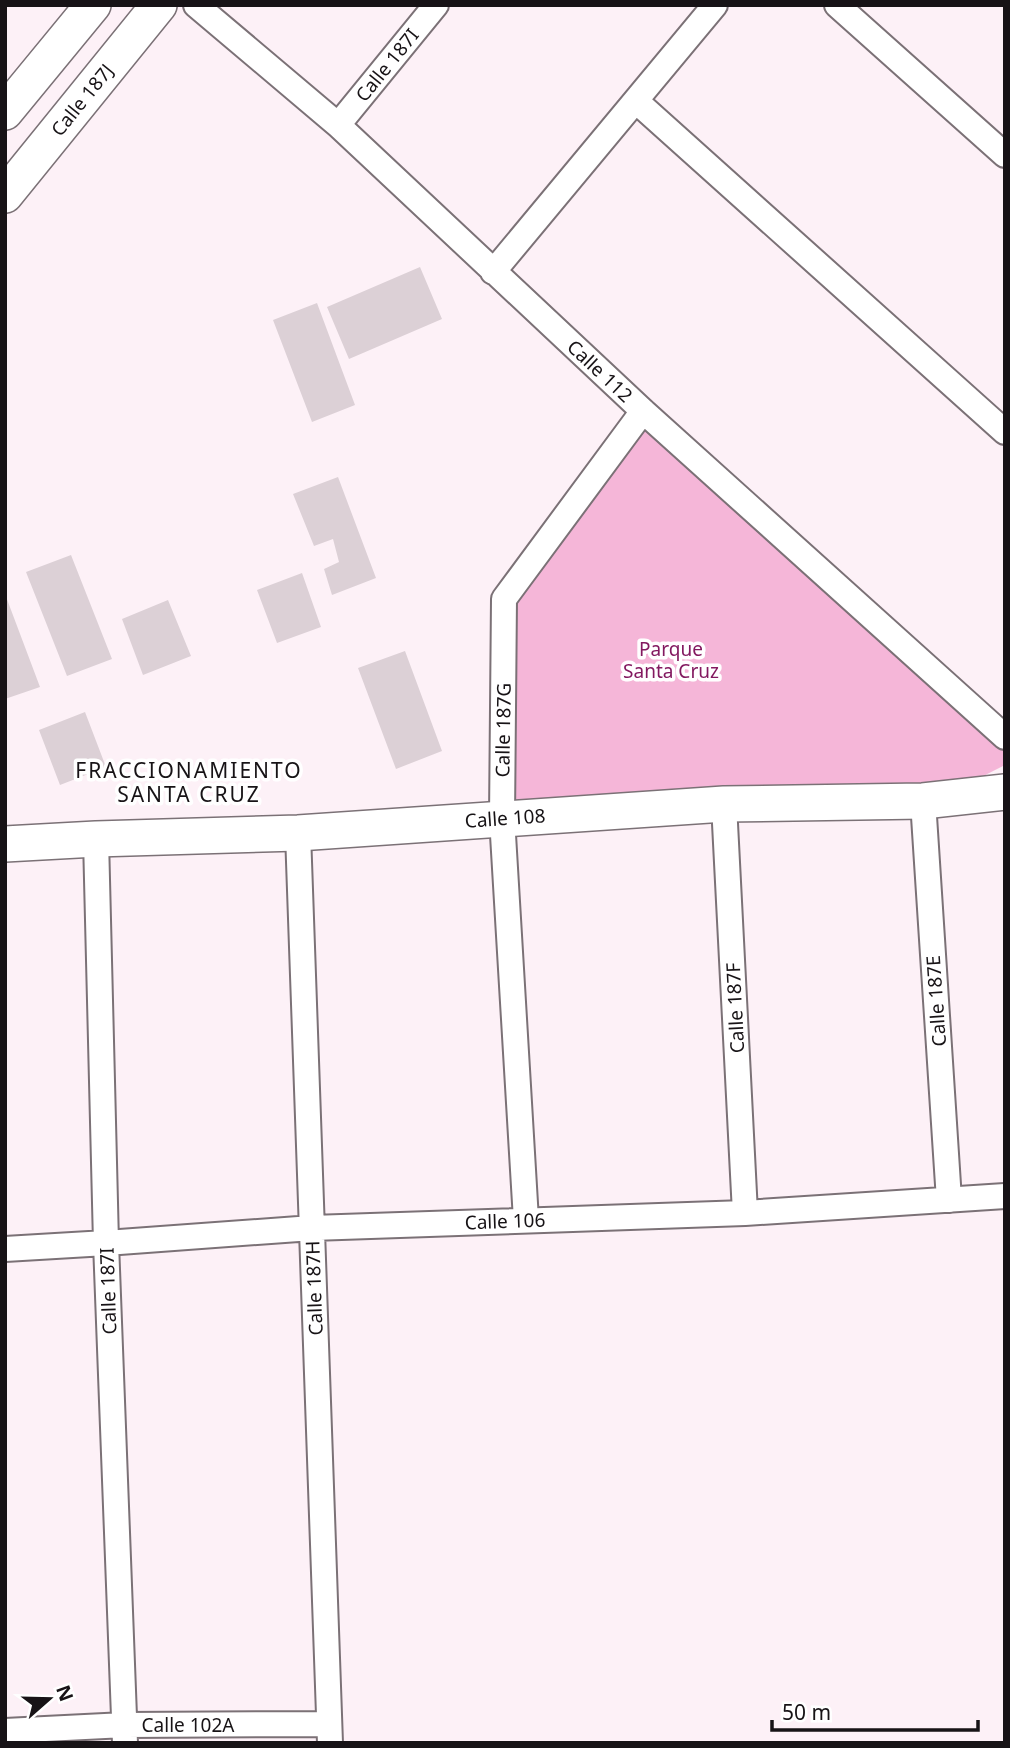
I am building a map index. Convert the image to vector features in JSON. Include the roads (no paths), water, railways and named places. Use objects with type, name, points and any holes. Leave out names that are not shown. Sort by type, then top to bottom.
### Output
[{"type":"street","points":[[5,112],[93,5]]},
{"type":"street","name":"Calle 187J","points":[[5,195],[159,5]]},
{"type":"street","name":"Calle 112","points":[[196,5],[338,125],[643,411],[1005,737]]},
{"type":"street","name":"Calle 187I","points":[[338,125],[436,5]]},
{"type":"street","points":[[493,272],[715,5]]},
{"type":"street","points":[[837,5],[1005,155]]},
{"type":"street","points":[[636,101],[1005,432]]},
{"type":"street","name":"Calle 187G","points":[[526,1220],[502,818],[504,599],[643,411]]},
{"type":"street","name":"Calle 108","points":[[5,844],[298,833],[724,804],[923,801],[1005,792]]},
{"type":"street","name":"Calle 187E","points":[[923,801],[949,1200]]},
{"type":"street","name":"Calle 187F","points":[[724,804],[745,1213]]},
{"type":"street","name":"Calle 187H","points":[[298,833],[330,1733]]},
{"type":"street","name":"Calle 187I","points":[[96,839],[106,1243],[125,1734]]},
{"type":"street","name":"Calle 106","points":[[5,1249],[312,1228],[745,1213],[1005,1196]]},
{"type":"street","name":"Calle 102A","points":[[5,1731],[125,1734],[330,1733]]},
{"type":"district","name":"FRACCIONAMIENTO SANTA CRUZ","points":[[189,783]]},
{"type":"park label","name":"Parque Santa Cruz","points":[[671,660]]}]
